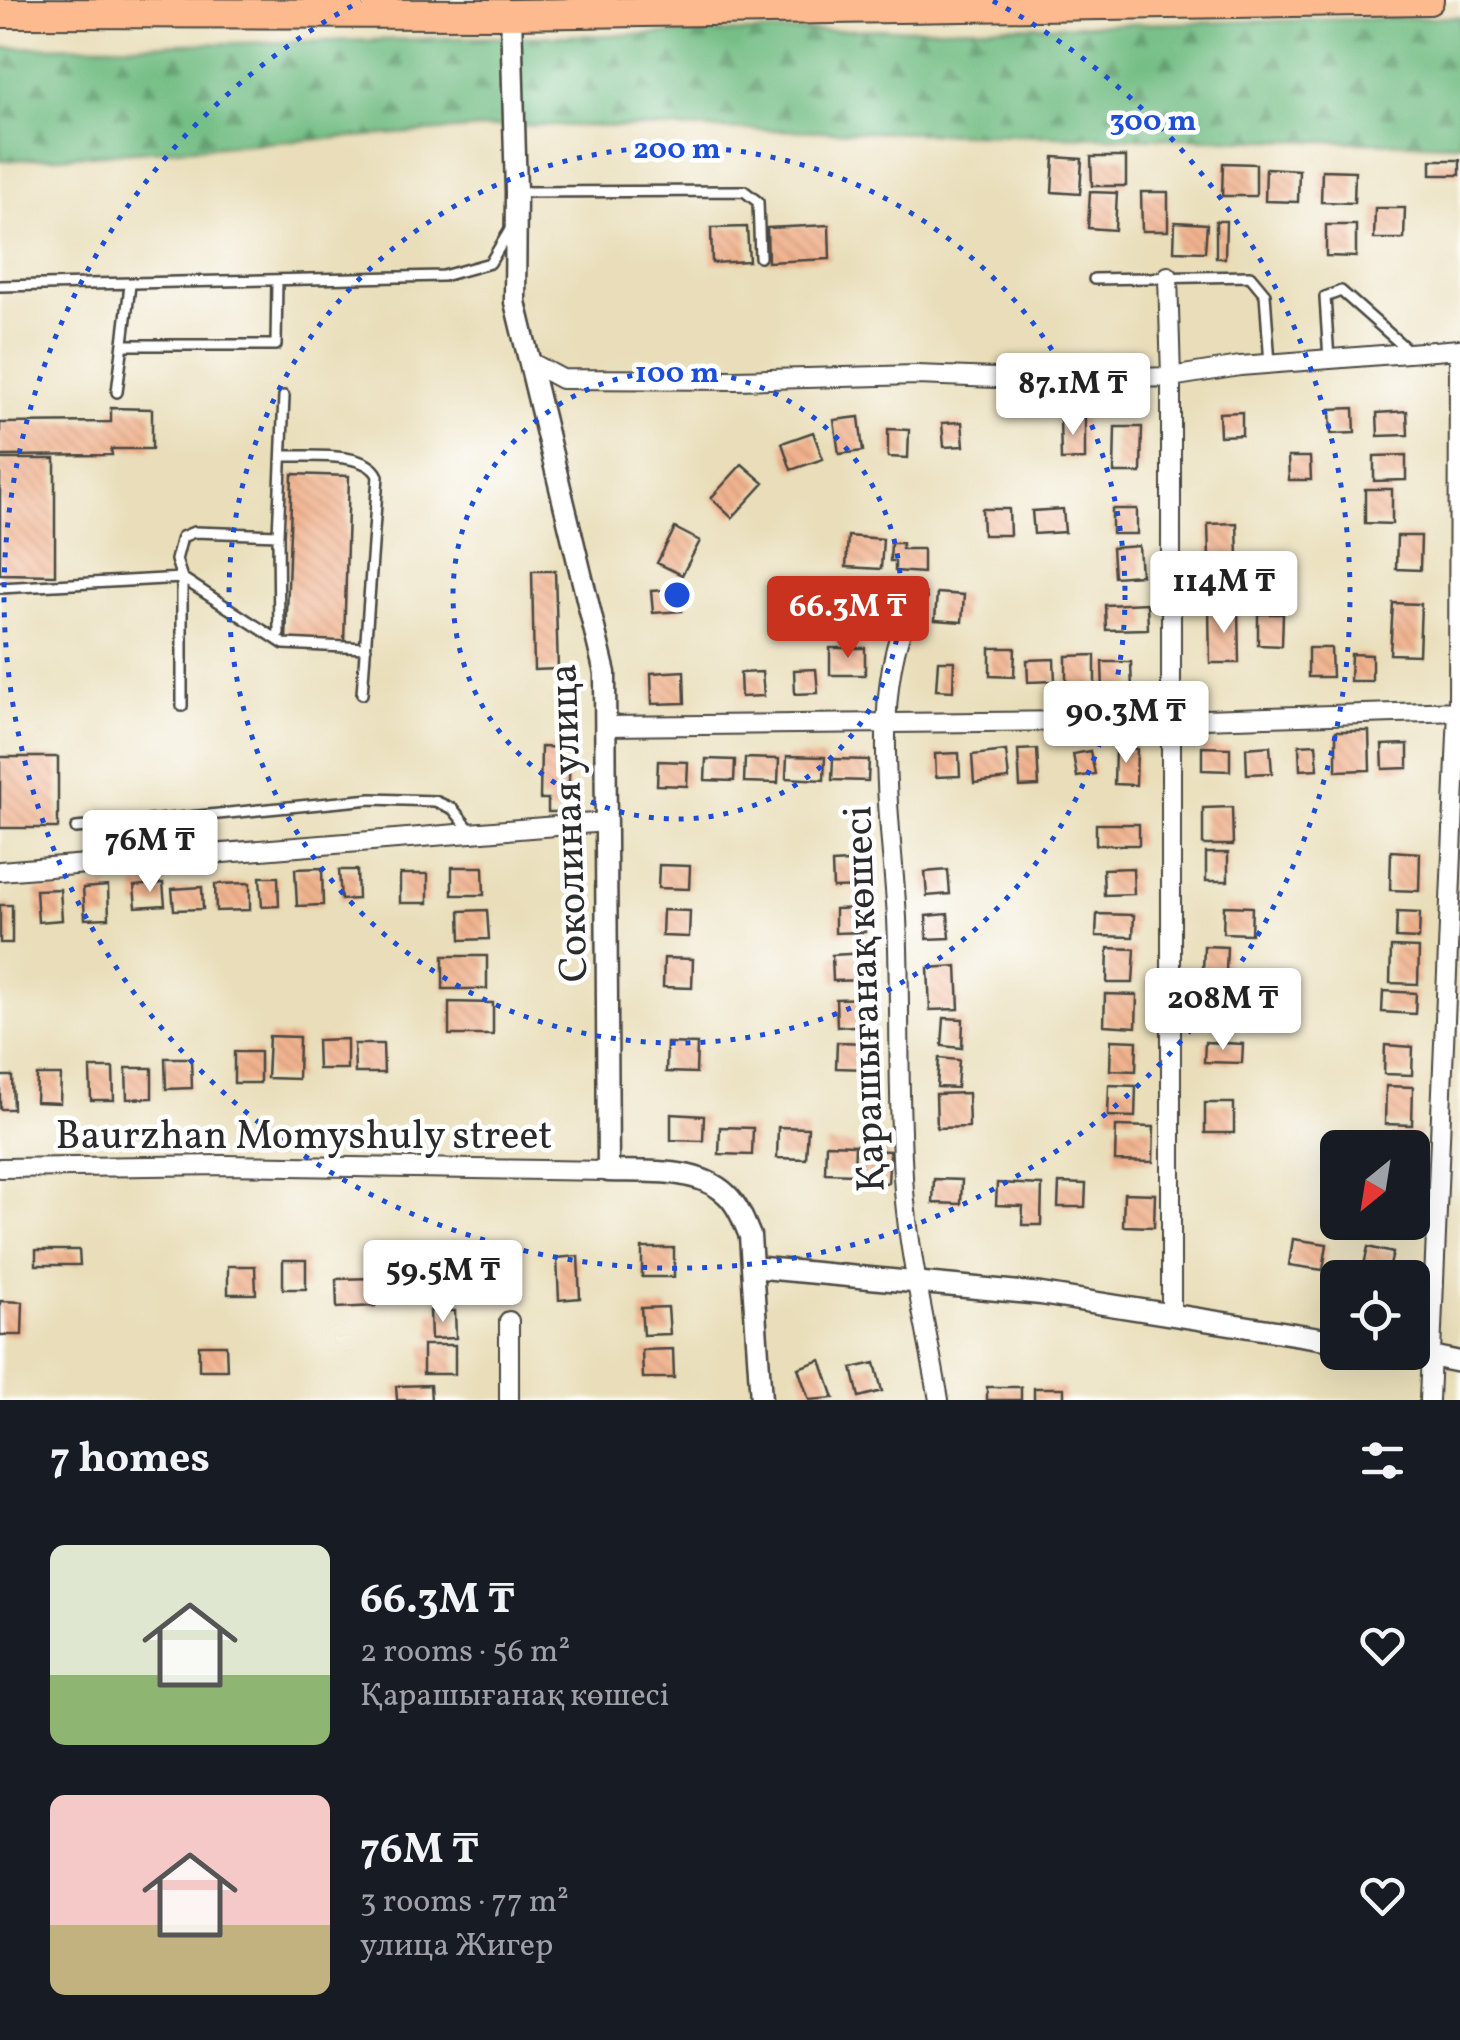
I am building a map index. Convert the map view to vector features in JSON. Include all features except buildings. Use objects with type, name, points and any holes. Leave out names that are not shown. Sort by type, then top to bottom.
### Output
[{"type":"main road","points":[[0,13],[1429,0]]},
{"type":"street","name":"Соколиная улица","points":[[516,9],[515,302],[605,674],[608,1172]]},
{"type":"street","points":[[1168,276],[1171,1315]]},
{"type":"street","points":[[530,362],[562,379],[917,375],[1048,380],[1171,377],[1270,364],[1460,350],[1459,711],[1427,1260]]},
{"type":"street","name":"Қарашығанақ көшесі","points":[[917,598],[908,611],[891,671],[885,725],[897,923],[904,1192],[939,1400]]},
{"type":"street","points":[[605,726],[1171,720],[1459,711]]},
{"type":"street","points":[[0,871],[606,822]]},
{"type":"street","name":"Baurzhan Momyshuly street","points":[[0,1168],[224,1166],[608,1172]]},
{"type":"street","points":[[608,1172],[658,1172],[704,1180],[726,1193],[750,1236],[761,1400]]},
{"type":"street","points":[[752,1267],[1041,1294],[1320,1338]]},
{"type":"street","points":[[509,1321],[509,1400]]},
{"type":"street","points":[[1430,1356],[1460,1362]]},
{"type":"street","points":[[1424,1370],[1429,1400]]},
{"type":"lane","points":[[516,192],[744,191],[758,202],[760,258]]},
{"type":"lane","points":[[0,286],[443,276],[490,262],[516,220]]},
{"type":"lane","points":[[1094,279],[1250,276],[1265,294],[1270,364]]},
{"type":"lane","points":[[123,345],[276,344],[277,281]]},
{"type":"lane","points":[[117,392],[130,285]]},
{"type":"lane","points":[[1330,360],[1325,297],[1340,291],[1412,354]]},
{"type":"lane","points":[[273,637],[279,634],[278,535],[284,396]]},
{"type":"lane","points":[[284,456],[360,459],[374,466],[378,476],[362,694]]},
{"type":"lane","points":[[182,706],[182,578],[176,560],[182,537],[194,532],[278,535]]},
{"type":"lane","points":[[0,588],[182,578],[292,646],[366,648]]},
{"type":"lane","points":[[76,828],[371,799],[435,800],[453,809],[473,833]]},
{"type":"green space","points":[[1460,17],[1460,144],[527,125],[0,161],[0,48]]}]
